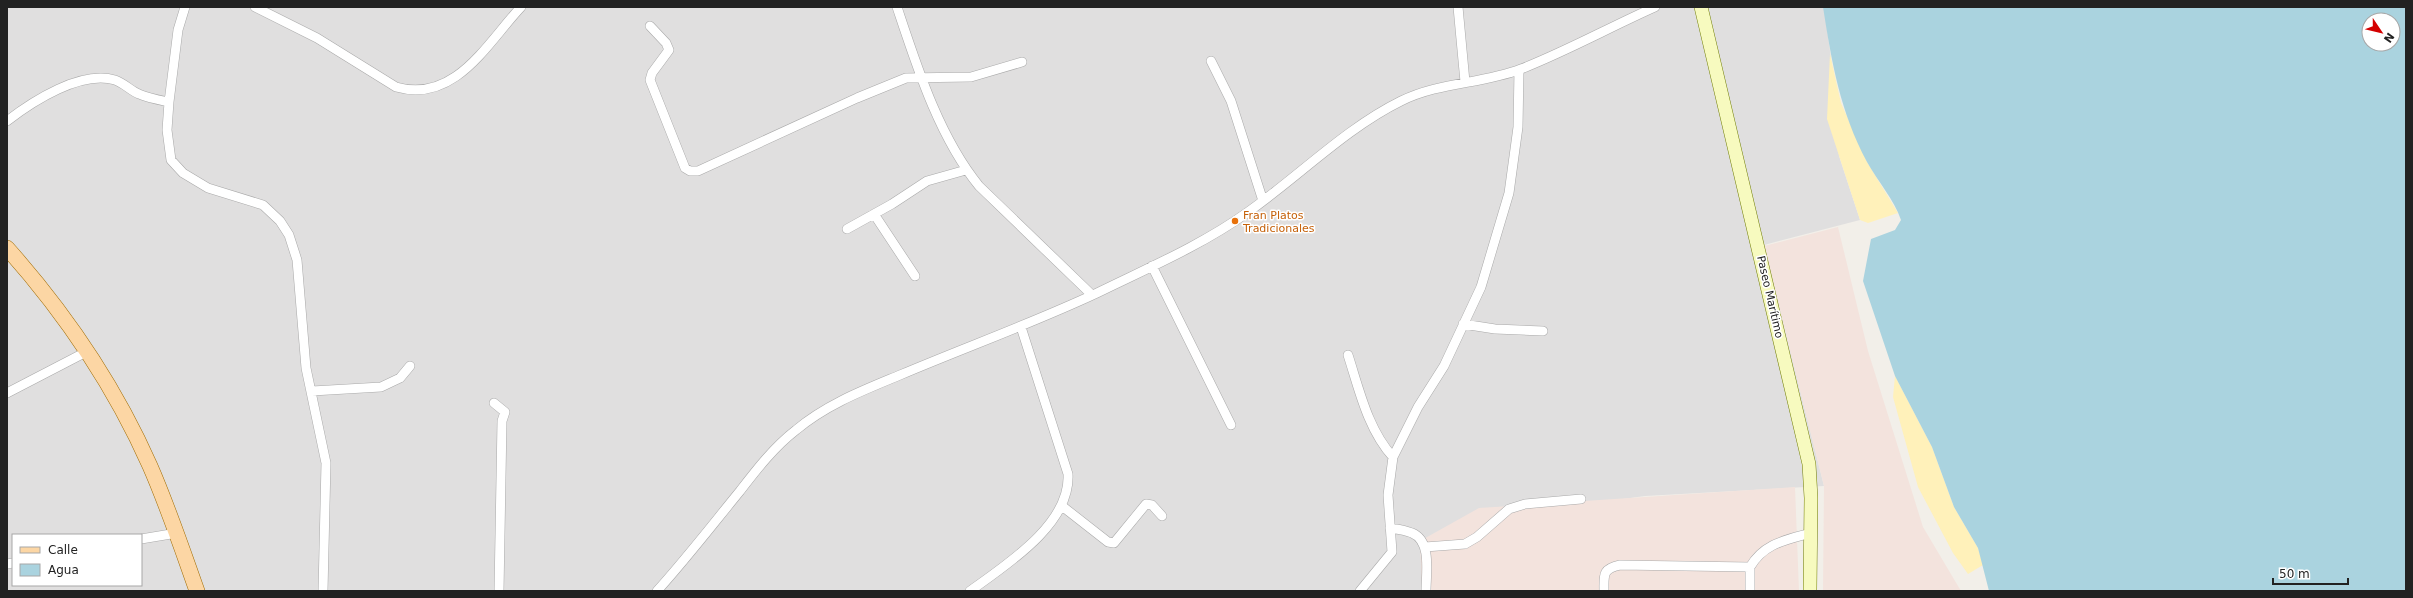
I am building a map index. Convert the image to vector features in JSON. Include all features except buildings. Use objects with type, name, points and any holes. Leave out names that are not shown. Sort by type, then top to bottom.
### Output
[{"type":"main road","name":"Paseo Marítimo","points":[[1701,7],[1809,464],[1811,533],[1810,591]]},
{"type":"main road","points":[[7,248],[33,278],[86,352],[115,399],[149,465],[177,533],[197,591]]},
{"type":"street","points":[[185,7],[178,30],[169,102],[168,150],[171,160],[177,167],[208,188],[264,205],[280,221],[289,235],[297,260],[303,344],[327,476],[323,591]]},
{"type":"street","points":[[255,7],[317,38],[396,87],[408,90],[426,90],[439,87],[468,69],[522,7]]},
{"type":"street","points":[[897,7],[921,76],[966,170],[979,186],[1092,295]]},
{"type":"street","points":[[1458,7],[1465,82]]},
{"type":"street","points":[[657,591],[770,455],[810,419],[845,398],[945,356],[1021,327],[1045,314],[1092,295],[1216,234],[1263,201],[1373,117],[1402,100],[1434,88],[1519,70],[1655,7]]},
{"type":"street","points":[[650,26],[666,42],[669,50],[652,73],[650,80],[674,145],[685,168],[690,171],[698,171],[717,164],[857,98],[906,78],[921,76],[971,77],[1022,62]]},
{"type":"street","points":[[1211,61],[1234,107],[1263,201]]},
{"type":"street","points":[[1360,591],[1392,552],[1388,495],[1393,457],[1418,407],[1444,366],[1481,287],[1509,193],[1518,127],[1519,70]]},
{"type":"street","points":[[7,121],[31,103],[67,86],[94,79],[108,78],[118,81],[140,95],[169,102]]},
{"type":"street","points":[[847,229],[927,181],[966,170]]},
{"type":"street","points":[[874,214],[915,276]]},
{"type":"street","points":[[1152,266],[1231,425]]},
{"type":"street","points":[[1463,324],[1495,329],[1543,331]]},
{"type":"street","points":[[970,591],[1027,548],[1062,506],[1069,487],[1068,474],[1021,327]]},
{"type":"street","points":[[7,393],[86,352]]},
{"type":"street","points":[[1348,355],[1362,398],[1380,444],[1393,457]]},
{"type":"street","points":[[312,391],[381,387],[400,378],[410,366]]},
{"type":"street","points":[[494,403],[505,412],[502,421],[499,591]]},
{"type":"street","points":[[1425,547],[1465,544],[1477,537],[1509,509],[1525,504],[1581,499]]},
{"type":"street","points":[[1062,506],[1108,542],[1114,543],[1146,504],[1152,505],[1162,516]]},
{"type":"street","points":[[1390,528],[1413,533],[1420,539],[1425,547],[1426,591]]},
{"type":"street","points":[[142,539],[177,533]]},
{"type":"street","points":[[1750,591],[1750,567],[1757,555],[1774,543],[1811,533]]},
{"type":"street","points":[[1604,591],[1604,575],[1610,567],[1620,565],[1750,567]]},
{"type":"shaded area","points":[[7,7],[1824,7],[1831,58],[1839,156],[1860,220],[1764,245],[1824,486],[1645,496],[1616,500],[1422,591],[7,591]]},
{"type":"shaded area","points":[[1838,227],[1868,351],[1923,527],[1961,591],[1823,591],[1824,486],[1764,246]]},
{"type":"shaded area","points":[[1795,487],[1799,591],[1422,591],[1420,541],[1479,508]]},
{"type":"sand","points":[[1830,54],[1841,103],[1867,162],[1898,213],[1868,223],[1860,220],[1827,119]]},
{"type":"sand","points":[[1895,376],[1932,447],[1954,507],[1978,548],[1983,565],[1968,574],[1953,553],[1918,487],[1893,397]]},
{"type":"water","points":[[1823,7],[2406,7],[2406,591],[1989,591],[1978,548],[1954,507],[1932,447],[1895,376],[1863,281],[1871,239],[1895,230],[1901,220],[1890,198],[1867,162],[1858,143],[1844,106],[1834,68]]},
{"type":"place","name":"Fran Platos Tradicionales","points":[[1235,221]]}]
